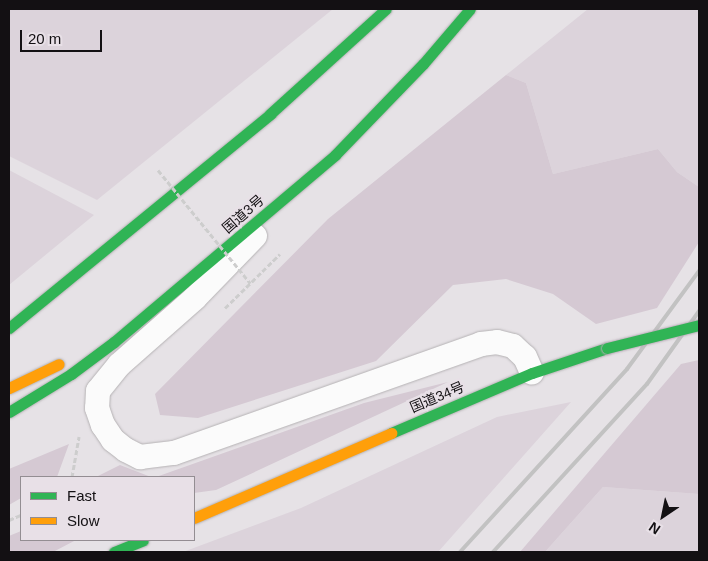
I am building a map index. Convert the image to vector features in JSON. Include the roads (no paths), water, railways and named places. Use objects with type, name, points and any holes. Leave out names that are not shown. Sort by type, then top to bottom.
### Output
[{"type":"highway","points":[[9,328],[270,114],[386,9]]},
{"type":"highway","name":"国道3号","points":[[9,412],[71,374],[168,298],[335,155],[423,64],[470,9]]},
{"type":"highway","points":[[9,388],[86,351],[168,298]]},
{"type":"highway","name":"国道34号","points":[[195,518],[532,373],[607,348],[699,325]]},
{"type":"highway","points":[[114,552],[141,541]]},
{"type":"street","points":[[335,155],[195,298],[107,377],[98,391],[97,408],[113,440],[140,457],[174,453],[481,344],[497,342],[513,346],[525,357],[532,373]]},
{"type":"railway","points":[[460,552],[627,369],[699,271]]},
{"type":"railway","points":[[493,552],[647,384],[699,311]]}]
